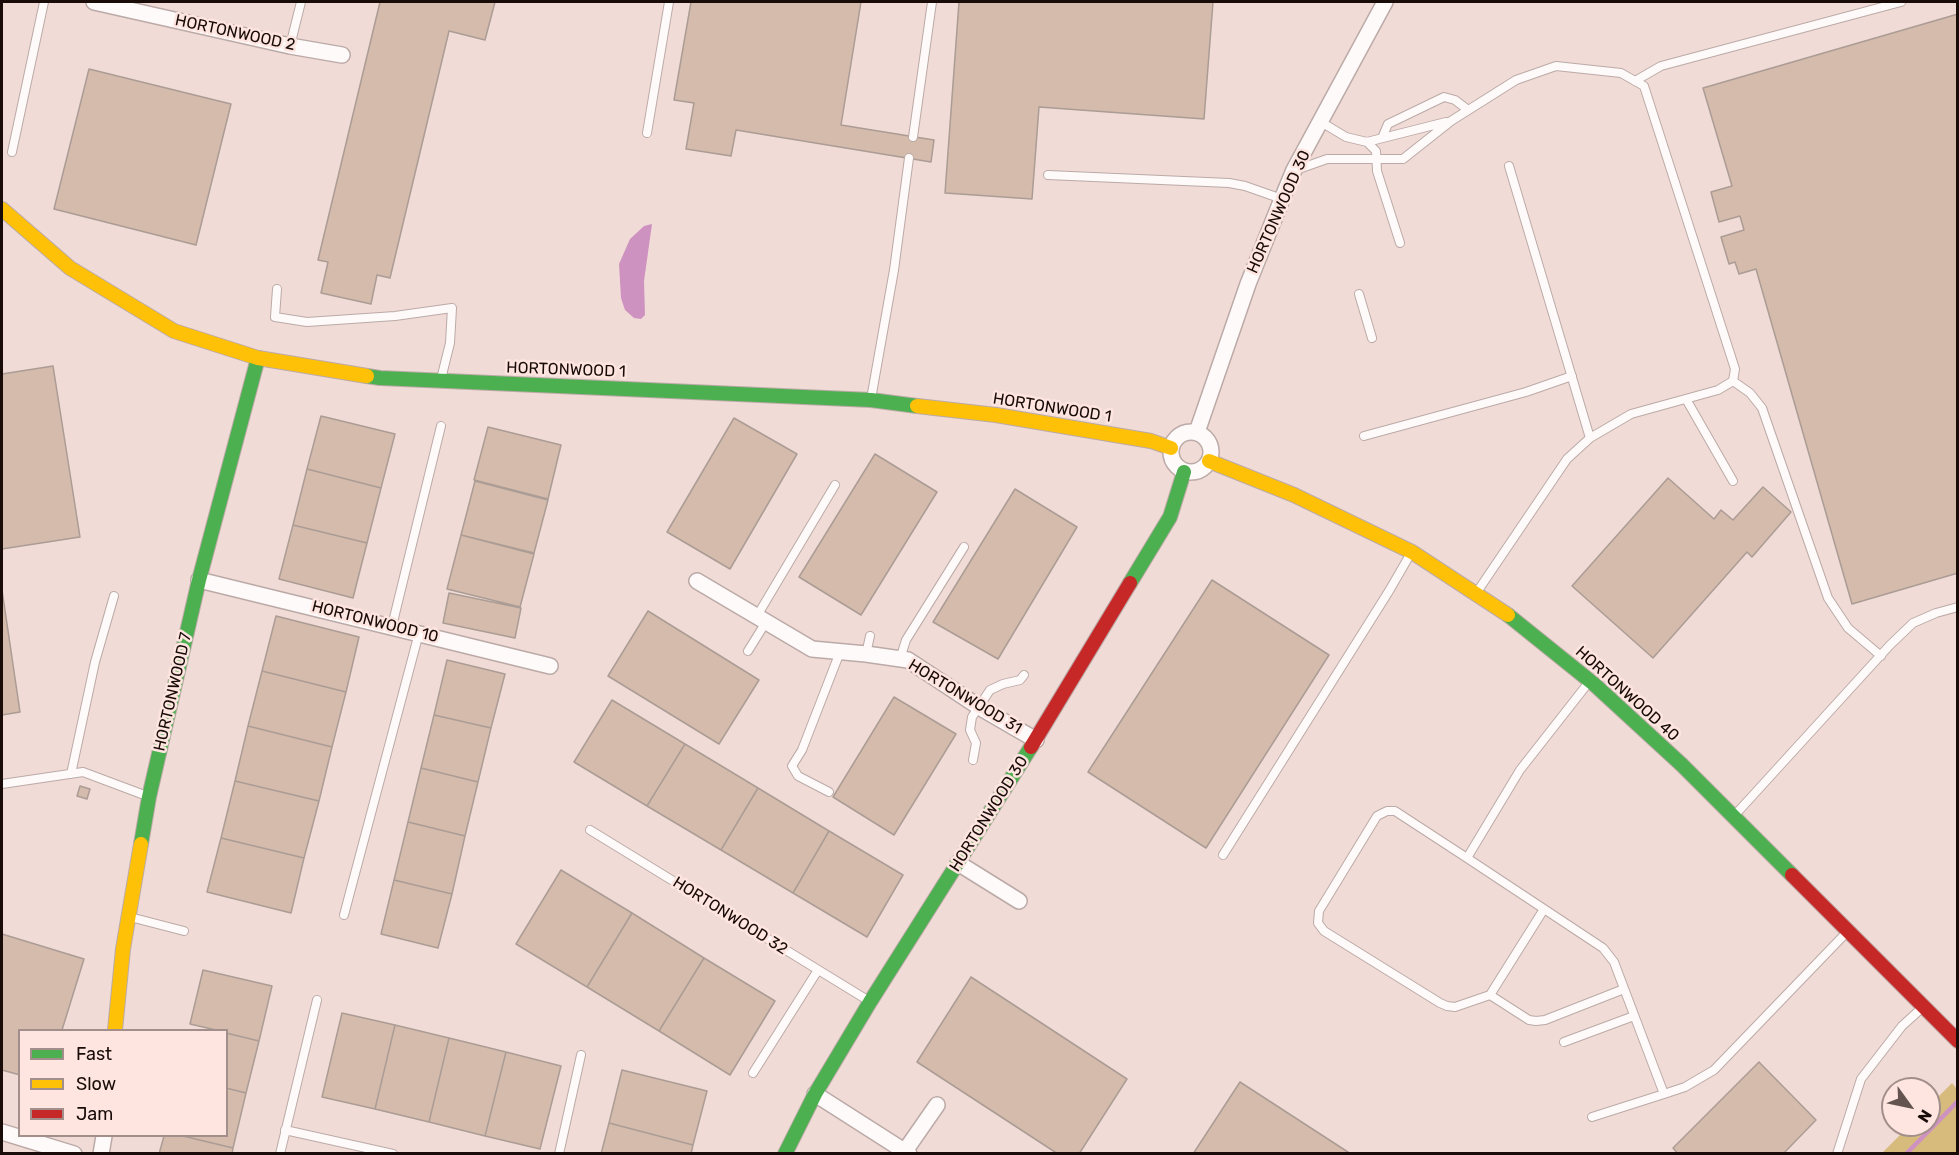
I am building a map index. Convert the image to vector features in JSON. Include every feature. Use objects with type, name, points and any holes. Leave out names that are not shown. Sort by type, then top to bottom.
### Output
[{"type":"street","name":"HORTONWOOD 2","points":[[94,2],[290,46],[342,55]]},
{"type":"street","name":"HORTONWOOD 30","points":[[1197,432],[1248,284],[1294,170],[1384,2]]},
{"type":"street","name":"HORTONWOOD 1","points":[[2,209],[70,268],[174,331],[258,358],[380,378],[871,400],[996,415],[1151,441],[1171,448]]},
{"type":"street","name":"HORTONWOOD 7","points":[[115,1029],[123,949],[149,797],[199,580],[258,358]]},
{"type":"street","points":[[1197,432],[1208,441],[1211,447],[1209,461],[1206,466],[1196,472],[1184,472],[1174,465],[1170,454],[1171,448],[1178,436],[1183,433],[1197,432]]},
{"type":"street","name":"HORTONWOOD 40","points":[[1209,461],[1294,495],[1412,552],[1517,621],[1590,681],[1734,816],[1958,1041]]},
{"type":"street","name":"HORTONWOOD 30","points":[[785,1154],[816,1094],[870,1002],[1036,740],[1170,517],[1184,472]]},
{"type":"street","name":"HORTONWOOD 10","points":[[199,580],[550,666]]},
{"type":"street","name":"HORTONWOOD 31","points":[[697,581],[812,649],[908,660],[979,707],[1036,740]]},
{"type":"street","points":[[958,863],[1019,901]]},
{"type":"street","points":[[816,1094],[907,1152],[937,1105]]},
{"type":"street","points":[[2,1132],[18,1137]]},
{"type":"street","points":[[18,1137],[74,1154]]},
{"type":"street","points":[[101,1154],[104,1137]]},
{"type":"lane","points":[[12,152],[44,2]]},
{"type":"lane","points":[[290,46],[301,2]]},
{"type":"lane","points":[[647,133],[669,2]]},
{"type":"lane","points":[[913,137],[932,2]]},
{"type":"lane","points":[[1635,81],[1661,66],[1901,2]]},
{"type":"lane","points":[[1294,170],[1327,159],[1403,159],[1451,121],[1516,80],[1556,66],[1621,74],[1644,86],[1736,369],[1733,381],[1718,390],[1631,414],[1590,438],[1567,459],[1476,593]]},
{"type":"lane","points":[[1382,138],[1388,124],[1444,98],[1455,100],[1468,110]]},
{"type":"lane","points":[[1321,122],[1346,137],[1367,142],[1451,121]]},
{"type":"lane","points":[[1367,142],[1376,151],[1377,171],[1400,243]]},
{"type":"lane","points":[[871,400],[894,270],[909,158]]},
{"type":"lane","points":[[1509,166],[1590,438]]},
{"type":"lane","points":[[1048,175],[1229,183],[1282,199]]},
{"type":"lane","points":[[277,289],[274,317],[307,322],[395,316],[452,308],[450,343],[441,381]]},
{"type":"lane","points":[[1359,294],[1372,338]]},
{"type":"lane","points":[[1364,436],[1526,392],[1572,376]]},
{"type":"lane","points":[[1733,381],[1750,393],[1762,408],[1828,598],[1848,628],[1881,656]]},
{"type":"lane","points":[[1686,399],[1733,481]]},
{"type":"lane","points":[[392,627],[441,426]]},
{"type":"lane","points":[[748,651],[761,619],[835,485]]},
{"type":"lane","points":[[900,659],[906,640],[964,547]]},
{"type":"lane","points":[[1223,855],[1412,552]]},
{"type":"lane","points":[[71,774],[95,662],[114,596]]},
{"type":"lane","points":[[1734,816],[1913,622],[1958,607]]},
{"type":"lane","points":[[344,915],[419,633]]},
{"type":"lane","points":[[866,654],[870,636]]},
{"type":"lane","points":[[829,792],[798,776],[792,766],[802,750],[840,652]]},
{"type":"lane","points":[[973,760],[976,743],[970,730],[972,717],[990,690],[1020,680],[1024,675]]},
{"type":"lane","points":[[1467,858],[1520,770],[1590,681]]},
{"type":"lane","points":[[2,784],[83,772],[149,797]]},
{"type":"lane","points":[[1544,909],[1490,994],[1455,1006],[1447,1006],[1331,936],[1318,923],[1319,911],[1377,816],[1388,811],[1395,811],[1467,858],[1544,909],[1602,948],[1614,962],[1664,1094]]},
{"type":"lane","name":"HORTONWOOD 32","points":[[590,830],[870,1002]]},
{"type":"lane","points":[[128,916],[184,931]]},
{"type":"lane","points":[[1592,1117],[1685,1087],[1714,1070],[1849,930]]},
{"type":"lane","points":[[753,1073],[818,970]]},
{"type":"lane","points":[[1490,994],[1528,1020],[1536,1021],[1545,1020],[1624,989]]},
{"type":"lane","points":[[280,1154],[317,1000]]},
{"type":"lane","points":[[1837,1154],[1861,1079],[1902,1026],[1924,1006]]},
{"type":"lane","points":[[1564,1042],[1634,1016]]},
{"type":"lane","points":[[559,1154],[581,1055]]},
{"type":"lane","points":[[285,1130],[393,1154]]},
{"type":"shaded area","points":[[652,224],[644,281],[645,315],[641,319],[634,318],[625,310],[621,298],[619,264],[630,239],[644,226]]},
{"type":"shaded area","points":[[1952,1083],[1957,1089],[1957,1153],[1882,1153],[1898,1137],[1941,1137],[1941,1094]]},
{"type":"building","points":[[380,2],[495,2],[485,40],[449,31],[390,278],[377,275],[371,304],[321,293],[328,262],[318,260]]},
{"type":"building","points":[[691,2],[861,2],[841,125],[934,140],[931,162],[736,130],[731,156],[686,149],[694,103],[674,100]]},
{"type":"building","points":[[959,2],[1213,2],[1204,119],[1039,107],[1032,199],[945,193]]},
{"type":"building","points":[[1958,14],[1958,573],[1852,604],[1756,269],[1739,274],[1735,262],[1729,264],[1721,237],[1744,230],[1740,216],[1719,222],[1711,192],[1732,186],[1703,88]]},
{"type":"building","points":[[89,69],[231,104],[196,245],[54,209]]},
{"type":"building","points":[[53,366],[80,537],[2,549],[2,374]]},
{"type":"building","points":[[321,416],[395,434],[381,488],[307,469]]},
{"type":"building","points":[[734,418],[797,454],[730,569],[667,532]]},
{"type":"building","points":[[488,427],[561,445],[548,499],[474,480]]},
{"type":"building","points":[[875,454],[937,492],[861,615],[799,577]]},
{"type":"building","points":[[307,469],[381,488],[367,543],[293,525]]},
{"type":"building","points":[[1668,478],[1714,519],[1721,510],[1733,520],[1763,487],[1791,512],[1752,557],[1747,552],[1653,658],[1572,586]]},
{"type":"building","points":[[475,481],[548,500],[534,553],[461,535]]},
{"type":"building","points":[[1015,489],[1077,527],[998,659],[933,622]]},
{"type":"building","points":[[293,525],[367,543],[353,598],[279,579]]},
{"type":"building","points":[[461,535],[534,554],[520,607],[447,589]]},
{"type":"building","points":[[1212,580],[1329,655],[1206,848],[1088,772]]},
{"type":"building","points":[[2,590],[20,712],[2,715]]},
{"type":"building","points":[[449,593],[521,608],[515,638],[443,623]]},
{"type":"building","points":[[648,611],[759,680],[719,744],[608,676]]},
{"type":"building","points":[[276,616],[359,637],[346,692],[262,671]]},
{"type":"building","points":[[447,660],[505,674],[491,728],[434,715]]},
{"type":"building","points":[[262,671],[346,692],[332,747],[248,726]]},
{"type":"building","points":[[894,697],[956,734],[894,835],[833,797]]},
{"type":"building","points":[[612,700],[685,744],[647,806],[574,762]]},
{"type":"building","points":[[434,715],[491,728],[478,782],[421,768]]},
{"type":"building","points":[[248,726],[332,747],[319,801],[235,781]]},
{"type":"building","points":[[685,744],[758,788],[721,850],[647,806]]},
{"type":"building","points":[[421,768],[478,782],[465,836],[408,822]]},
{"type":"building","points":[[235,781],[319,801],[304,858],[221,838]]},
{"type":"building","points":[[80,786],[90,789],[87,799],[77,796]]},
{"type":"building","points":[[758,788],[829,831],[793,893],[721,850]]},
{"type":"building","points":[[408,822],[465,836],[452,894],[394,880]]},
{"type":"building","points":[[829,831],[903,875],[867,937],[793,893]]},
{"type":"building","points":[[221,838],[304,858],[291,913],[207,892]]},
{"type":"building","points":[[561,870],[632,913],[587,987],[516,944]]},
{"type":"building","points":[[394,880],[452,894],[438,948],[381,934]]},
{"type":"building","points":[[632,913],[704,958],[659,1031],[587,987]]},
{"type":"building","points":[[2,934],[84,959],[62,1029],[18,1029],[18,1074],[2,1070]]},
{"type":"building","points":[[704,958],[775,1001],[730,1075],[659,1031]]},
{"type":"building","points":[[203,970],[272,986],[259,1041],[228,1033],[228,1029],[212,1029],[190,1024]]},
{"type":"building","points":[[971,977],[1127,1079],[1079,1154],[1058,1154],[917,1062]]},
{"type":"building","points":[[342,1013],[395,1025],[375,1109],[322,1097]]},
{"type":"building","points":[[395,1025],[449,1038],[429,1122],[375,1109]]},
{"type":"building","points":[[228,1033],[259,1041],[246,1093],[228,1088]]},
{"type":"building","points":[[449,1038],[506,1052],[485,1136],[429,1122]]},
{"type":"building","points":[[506,1052],[561,1066],[540,1149],[485,1136]]},
{"type":"building","points":[[1759,1062],[1816,1120],[1783,1154],[1678,1154],[1673,1148]]},
{"type":"building","points":[[622,1070],[707,1091],[693,1145],[609,1123]]},
{"type":"building","points":[[1240,1082],[1351,1154],[1193,1154]]},
{"type":"building","points":[[228,1088],[246,1093],[233,1148],[187,1137],[228,1137]]},
{"type":"building","points":[[609,1123],[693,1145],[691,1154],[601,1154]]},
{"type":"building","points":[[164,1137],[187,1137],[233,1148],[232,1154],[159,1154]]},
{"type":"waterway","points":[[1906,1154],[1958,1101]]},
{"type":"traffic: fast","points":[[141,844],[149,797],[199,580],[258,358]]},
{"type":"traffic: fast","points":[[367,376],[871,400],[917,406]]},
{"type":"traffic: fast","points":[[1130,583],[1170,517],[1184,472]]},
{"type":"traffic: fast","points":[[1508,615],[1595,685],[1682,765],[1792,875]]},
{"type":"traffic: fast","points":[[785,1154],[815,1094],[870,1002],[1031,747]]},
{"type":"traffic: slow","points":[[2,209],[70,268],[174,331],[258,358],[367,376]]},
{"type":"traffic: slow","points":[[917,406],[996,415],[1151,441],[1171,448]]},
{"type":"traffic: slow","points":[[1209,461],[1294,495],[1412,552],[1508,615]]},
{"type":"traffic: slow","points":[[115,1029],[123,949],[141,844]]},
{"type":"traffic: jam","points":[[1031,747],[1130,583]]},
{"type":"traffic: jam","points":[[1792,875],[1958,1041]]}]
